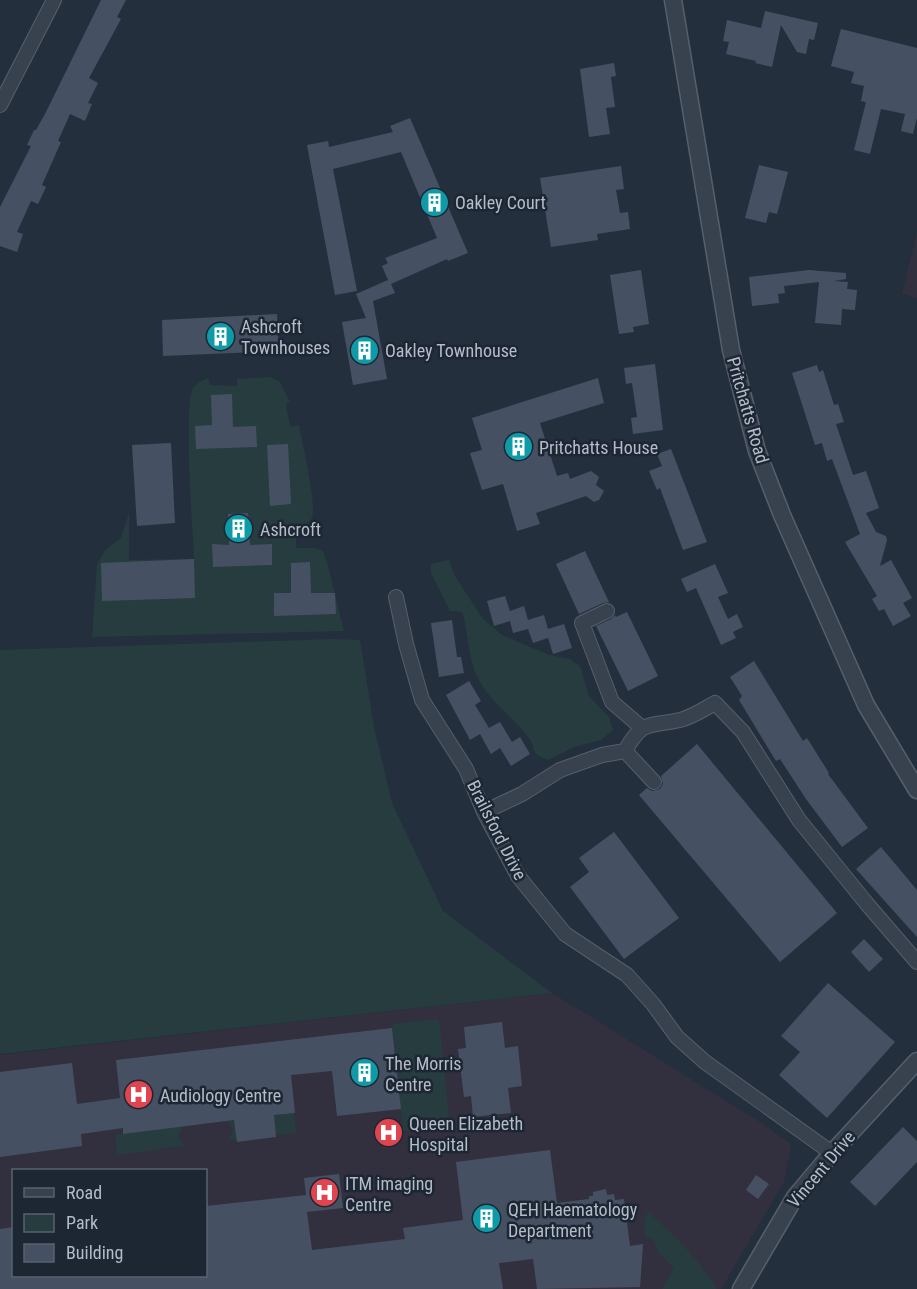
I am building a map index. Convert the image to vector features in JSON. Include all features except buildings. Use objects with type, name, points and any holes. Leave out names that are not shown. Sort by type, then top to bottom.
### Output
[{"type":"street","points":[[0,105],[54,0]]},
{"type":"street","name":"Pritchatts Road","points":[[673,0],[731,350],[757,451],[782,515],[866,705],[917,790]]},
{"type":"street","name":"Brailsford Drive","points":[[396,597],[406,644],[422,700],[466,769],[484,812],[518,876],[565,934],[627,975],[654,1004],[677,1037],[705,1062],[832,1153]]},
{"type":"street","points":[[607,611],[582,623],[612,702],[641,727]]},
{"type":"street","points":[[625,751],[641,727],[682,719],[715,703],[743,732],[799,820],[917,962]]},
{"type":"street","points":[[484,812],[522,794],[560,770],[602,755],[625,751]]},
{"type":"street","points":[[625,751],[654,782]]},
{"type":"street","name":"Vincent Drive","points":[[741,1289],[795,1197],[917,1060]]},
{"type":"shaded area","points":[[917,232],[917,298],[902,294]]},
{"type":"shaded area","name":"Queen Elizabeth Hospital","points":[[552,993],[760,1122],[791,1144],[784,1182],[721,1289],[0,1289],[0,1055]]},
{"type":"green space","points":[[270,377],[280,382],[290,402],[286,404],[290,427],[299,425],[311,487],[312,518],[303,525],[296,526],[296,548],[315,548],[323,551],[344,631],[92,637],[97,565],[106,549],[121,538],[129,513],[129,560],[194,559],[189,443],[190,399],[193,388],[208,378],[210,385],[237,386],[237,379]]},
{"type":"green space","points":[[449,560],[455,576],[483,619],[502,635],[549,655],[570,659],[580,666],[589,696],[609,717],[613,730],[601,740],[574,747],[548,760],[537,755],[531,741],[485,690],[475,672],[462,612],[450,611],[431,573],[431,564]]},
{"type":"green space","points":[[360,640],[374,727],[392,803],[443,911],[552,993],[0,1054],[0,650]]},
{"type":"green space","points":[[439,1019],[450,1126],[403,1131],[392,1024]]},
{"type":"green space","points":[[294,1113],[296,1133],[223,1141],[229,1139],[233,1130],[228,1122],[221,1121]]},
{"type":"green space","points":[[188,1125],[182,1128],[178,1136],[183,1144],[190,1145],[117,1155],[115,1135]]},
{"type":"green space","points":[[648,1211],[694,1257],[717,1289],[662,1289],[674,1268],[659,1253],[653,1239],[646,1238],[644,1223]]},
{"type":"place","name":"Oakley Court","points":[[434,202]]},
{"type":"place","name":"Ashcroft Townhouses","points":[[220,336]]},
{"type":"place","name":"Oakley Townhouse","points":[[364,350]]},
{"type":"place","name":"Pritchatts House","points":[[518,447]]},
{"type":"place","name":"Ashcroft","points":[[239,529]]},
{"type":"place","name":"The Morris Centre","points":[[364,1073]]},
{"type":"place","name":"Audiology Centre","points":[[139,1095]]},
{"type":"place","name":"Queen Elizabeth Hospital","points":[[388,1133]]},
{"type":"place","name":"ITM imaging Centre","points":[[324,1193]]},
{"type":"place","name":"QEH Haematology Department","points":[[487,1219]]}]
